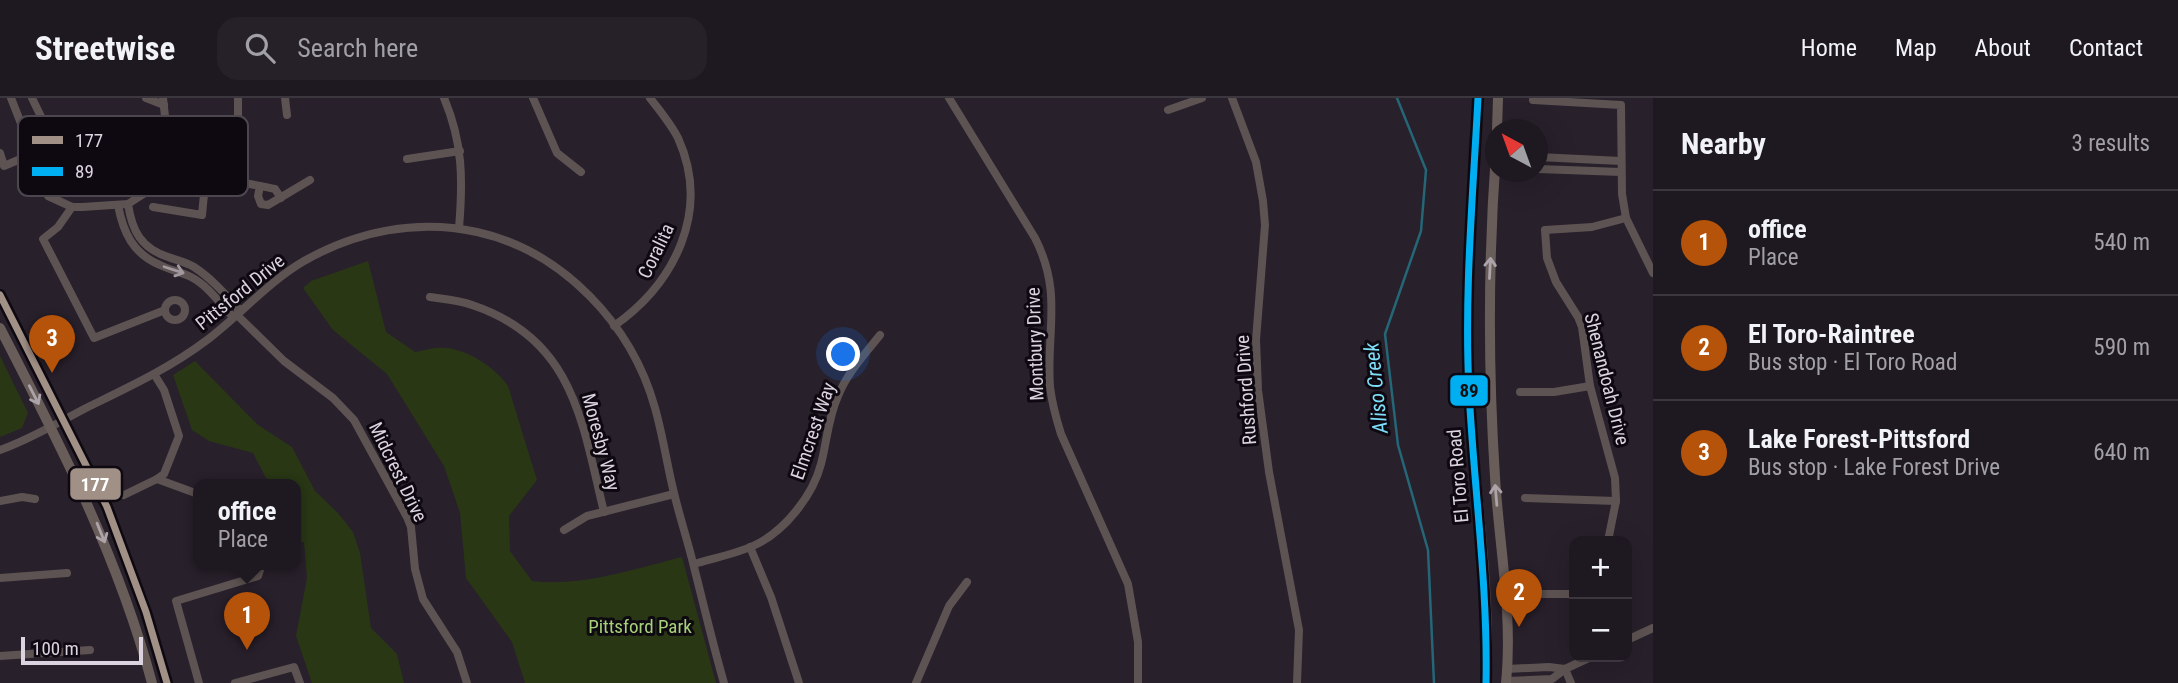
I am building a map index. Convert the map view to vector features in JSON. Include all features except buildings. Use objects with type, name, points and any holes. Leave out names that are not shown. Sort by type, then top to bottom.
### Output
[{"type":"main road","name":"El Toro Road","points":[[1478,98],[1471,247],[1469,387],[1486,595],[1486,683]]},
{"type":"main road","points":[[1497,119],[1498,98]]},
{"type":"main road","name":"El Toro Road","points":[[1494,182],[1489,280],[1490,393],[1496,495],[1506,590],[1506,678]]},
{"type":"main road","points":[[0,295],[107,507],[146,612],[167,683]]},
{"type":"main road","points":[[0,328],[51,427],[108,550],[152,683]]},
{"type":"street","points":[[12,98],[18,116]]},
{"type":"street","points":[[32,98],[41,116]]},
{"type":"street","points":[[146,98],[163,102]]},
{"type":"street","points":[[238,98],[238,116]]},
{"type":"street","points":[[285,98],[287,115]]},
{"type":"street","points":[[444,98],[453,119],[460,151],[458,228]]},
{"type":"street","points":[[533,98],[557,153],[581,172]]},
{"type":"street","name":"Coralita","points":[[614,326],[650,297],[662,280],[674,259],[688,221],[690,193],[684,154],[674,130],[650,98]]},
{"type":"street","name":"Montbury Drive","points":[[949,98],[1043,257],[1052,296],[1050,384],[1054,411],[1061,434],[1128,584],[1138,642],[1138,683]]},
{"type":"street","points":[[1168,110],[1202,98]]},
{"type":"street","name":"Rushford Drive","points":[[1232,98],[1256,162],[1263,201],[1265,225],[1256,340],[1258,390],[1269,472],[1299,630],[1297,683]]},
{"type":"street","points":[[1533,100],[1620,105],[1621,172],[1626,218],[1653,273]]},
{"type":"street","points":[[407,159],[460,151]]},
{"type":"street","points":[[0,153],[4,166],[18,160]]},
{"type":"street","points":[[1548,158],[1621,161]]},
{"type":"street","points":[[1587,170],[1588,160]]},
{"type":"street","points":[[1548,169],[1621,172]]},
{"type":"street","points":[[260,186],[258,196],[261,204],[268,205],[310,180]]},
{"type":"street","points":[[248,184],[275,189],[281,198]]},
{"type":"street","points":[[50,196],[72,207],[128,204],[140,196]]},
{"type":"street","points":[[153,207],[202,215],[204,196]]},
{"type":"street","points":[[118,205],[126,233],[139,253],[149,261],[194,278],[231,315],[238,316],[238,308],[211,280],[191,265],[164,256],[140,241],[132,228],[128,204]]},
{"type":"street","points":[[72,207],[58,227],[43,239],[94,338],[165,310]]},
{"type":"street","name":"Shenandoah Drive","points":[[1609,536],[1616,501],[1610,453],[1590,386],[1582,327],[1556,282],[1547,258],[1545,230],[1592,227],[1626,218]]},
{"type":"street","name":"Pittsford Drive","points":[[0,450],[51,427],[185,356],[238,316],[290,270],[346,241],[399,228],[458,228],[499,238],[543,259],[587,293],[614,326],[640,367],[655,407],[674,494],[724,683]]},
{"type":"street","name":"Moresby Way","points":[[430,297],[469,304],[488,311],[519,328],[547,354],[569,385],[576,403],[604,512]]},
{"type":"street","name":"Midcrest Drive","points":[[238,316],[284,361],[339,403],[363,432],[407,517],[413,539],[415,569],[423,599],[457,652],[467,683]]},
{"type":"street","name":"Elmcrest Way","points":[[694,564],[750,547],[776,531],[804,499],[815,482],[821,464],[829,421],[839,394],[853,369],[880,335]]},
{"type":"street","points":[[124,495],[164,474],[179,436],[164,390],[154,374]]},
{"type":"street","points":[[1521,392],[1554,392],[1590,386]]},
{"type":"street","points":[[157,479],[193,492]]},
{"type":"street","points":[[564,530],[578,520],[674,494]]},
{"type":"street","points":[[0,501],[22,497],[35,499]]},
{"type":"street","points":[[1525,498],[1616,501]]},
{"type":"street","points":[[750,547],[771,597],[799,683]]},
{"type":"street","points":[[200,683],[176,601],[258,576],[260,570]]},
{"type":"street","points":[[0,578],[67,573]]},
{"type":"street","points":[[916,683],[949,606],[967,582]]},
{"type":"street","points":[[1540,594],[1569,594]]},
{"type":"street","points":[[1632,638],[1653,628]]},
{"type":"street","points":[[0,656],[90,650]]},
{"type":"street","points":[[1506,678],[1552,679],[1580,662]]},
{"type":"street","points":[[235,683],[295,667],[300,683]]},
{"type":"street","points":[[1538,668],[1539,680]]},
{"type":"street","points":[[1506,678],[1538,668],[1565,669]]},
{"type":"street","points":[[1565,669],[1572,683]]},
{"type":"green space","name":"Pittsford Park","points":[[368,261],[386,332],[415,352],[447,348],[467,354],[495,371],[508,386],[537,480],[509,516],[510,551],[532,581],[589,579],[682,557],[716,683],[525,683],[512,642],[466,578],[460,513],[444,466],[387,374],[333,330],[303,288],[311,281]]},
{"type":"green space","points":[[0,356],[28,413],[22,428],[0,437]]},
{"type":"green space","points":[[195,361],[258,425],[292,447],[315,491],[353,532],[360,553],[371,628],[397,654],[404,683],[312,683],[296,636],[307,578],[304,542],[301,542],[301,479],[267,479],[253,453],[209,441],[192,430],[173,375]]},
{"type":"waterway","name":"Aliso Creek","points":[[1397,98],[1426,170],[1421,231],[1385,334],[1398,445],[1428,550],[1434,683]]},
{"type":"transit line","name":"89","points":[[1478,98],[1470,244],[1468,354],[1485,610],[1486,683]]},
{"type":"transit line","name":"177","points":[[0,295],[107,507],[146,612],[167,683]]},
{"type":"place","name":"Lake Forest-Pittsford","points":[[52,373]]},
{"type":"place","name":"El Toro-Raintree","points":[[1519,627]]},
{"type":"place","name":"office","points":[[247,650]]}]
